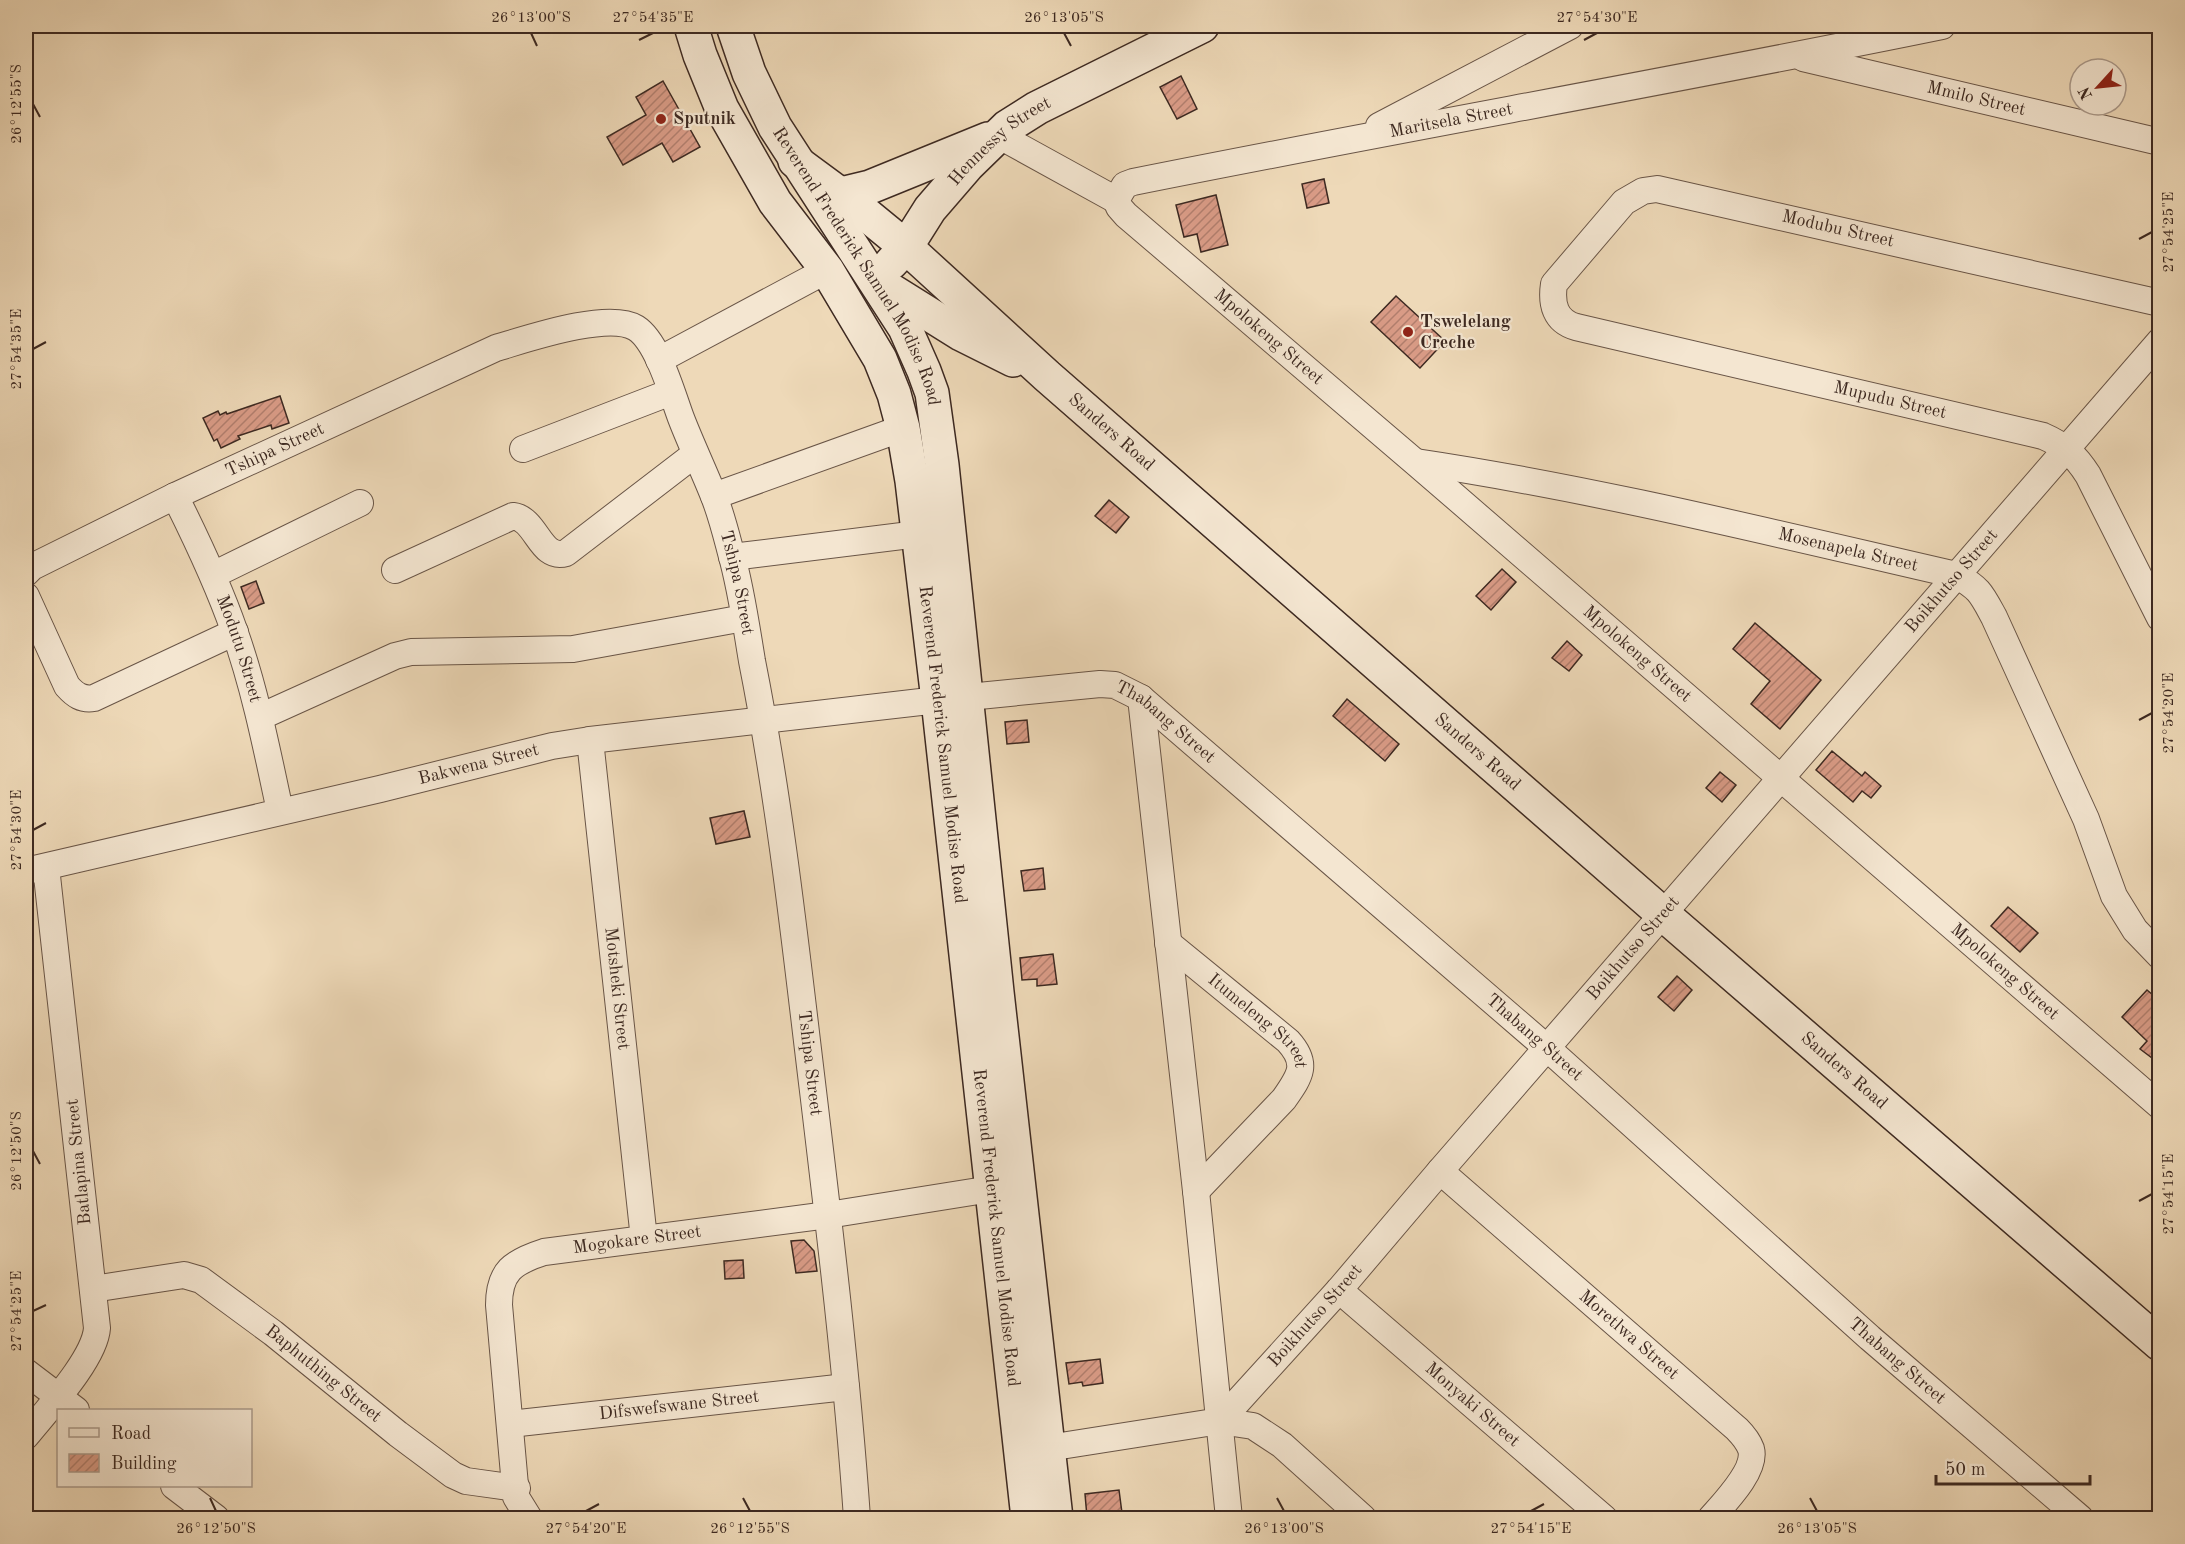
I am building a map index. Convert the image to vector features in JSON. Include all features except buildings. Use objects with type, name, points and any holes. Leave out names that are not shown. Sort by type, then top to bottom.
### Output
[{"type":"main road","name":"Reverend Frederick Samuel Modise Road","points":[[691,26],[722,109],[775,202],[827,270],[880,359],[894,394],[903,428],[918,534],[953,699],[997,992],[1056,1518]]},
{"type":"main road","name":"Reverend Frederick Samuel Modise Road","points":[[733,26],[760,99],[795,161],[905,328],[928,382],[934,407],[942,465],[953,699],[991,1189],[1028,1518]]},
{"type":"main road","name":"Hennessy Street","points":[[871,277],[892,262],[906,247],[930,209],[998,135],[1037,108],[1202,26]]},
{"type":"main road","points":[[841,194],[870,187],[998,135]]},
{"type":"main road","name":"Sanders Road","points":[[795,161],[841,194],[906,247],[1047,376],[2160,1344]]},
{"type":"main road","points":[[827,270],[871,277],[961,334],[1047,376]]},
{"type":"main road","points":[[928,382],[939,365],[951,353],[958,348],[981,344]]},
{"type":"street","points":[[1365,135],[1402,112],[1570,26]]},
{"type":"street","name":"Maritsela Street","points":[[1116,200],[1125,185],[1133,182],[1365,135],[1794,56],[1942,26]]},
{"type":"street","name":"Mmilo Street","points":[[1794,56],[2160,142]]},
{"type":"street","points":[[998,135],[1116,200]]},
{"type":"street","name":"Modubu Street","points":[[1554,284],[1624,202],[1643,191],[1657,189],[2160,303]]},
{"type":"street","name":"Mpolokeng Street","points":[[1116,200],[1119,207],[1135,222],[2160,1106]]},
{"type":"street","points":[[659,360],[827,270]]},
{"type":"street","name":"Mupudu Street","points":[[1554,284],[1552,295],[1556,310],[1559,317],[1568,325],[2043,436],[2067,448],[2088,476],[2160,618]]},
{"type":"street","name":"Tshipa Street","points":[[26,573],[32,567],[175,496],[496,348],[539,335],[595,323],[631,325],[646,336],[659,360],[695,454],[714,495],[732,557],[764,720],[793,926],[828,1215],[857,1518]]},
{"type":"street","name":"Boikhutso Street","points":[[1220,1421],[1339,1290],[1546,1048],[1664,915],[1780,777],[2160,341]]},
{"type":"street","points":[[524,449],[672,392]]},
{"type":"street","points":[[714,495],[903,428]]},
{"type":"street","points":[[395,570],[513,516],[526,521],[550,552],[559,555],[566,553],[695,454]]},
{"type":"street","name":"Mosenapela Street","points":[[1415,462],[1503,475],[1956,575],[1975,585],[1980,591],[2086,819],[2114,896],[2135,930],[2160,956]]},
{"type":"street","name":"Modutu Street","points":[[175,496],[213,575],[235,632],[260,717],[280,812]]},
{"type":"street","points":[[213,575],[360,503]]},
{"type":"street","points":[[732,557],[918,534]]},
{"type":"street","points":[[26,596],[68,686],[78,696],[87,699],[94,698],[235,632]]},
{"type":"street","points":[[260,717],[395,656],[411,652],[573,649],[744,618]]},
{"type":"street","name":"Thabang Street","points":[[953,699],[1100,684],[1115,685],[1141,698],[1546,1048],[1862,1330],[2080,1518]]},
{"type":"street","name":"Itumeleng Street","points":[[1141,698],[1196,1191],[1229,1518]]},
{"type":"street","name":"Bakwena Street","points":[[36,869],[380,789],[506,756],[590,740],[953,699]]},
{"type":"street","name":"Motsheki Street","points":[[590,740],[644,1239]]},
{"type":"street","name":"Batlapina Street","points":[[36,869],[97,1328],[91,1350],[67,1404]]},
{"type":"street","name":"Itumeleng Street","points":[[1168,943],[1288,1041],[1298,1054],[1302,1066],[1296,1083],[1284,1099],[1196,1191]]},
{"type":"street","name":"Moretlwa Street","points":[[1440,1171],[1746,1439],[1752,1457],[1749,1467],[1742,1480],[1711,1518]]},
{"type":"street","name":"Mogokare Street","points":[[517,1488],[499,1305],[499,1289],[514,1263],[544,1252],[828,1215],[991,1189]]},
{"type":"street","name":"Baphuthing Street","points":[[93,1289],[184,1275],[201,1280],[273,1333],[390,1428],[453,1475],[466,1481],[517,1488]]},
{"type":"street","name":"Monyaki Street","points":[[1339,1290],[1604,1518]]},
{"type":"street","points":[[26,1372],[67,1404]]},
{"type":"street","name":"Difswefswane Street","points":[[510,1424],[846,1387]]},
{"type":"street","name":"Batlapina Street","points":[[26,1436],[57,1412]]},
{"type":"street","points":[[1048,1448],[1220,1421],[1253,1426],[1263,1431],[1363,1518]]},
{"type":"street","points":[[177,1487],[216,1518]]},
{"type":"street","points":[[517,1488],[516,1497],[529,1518]]},
{"type":"place","name":"Sputnik","points":[[661,119]]},
{"type":"place","name":"Tswelelang Creche","points":[[1408,332]]}]
